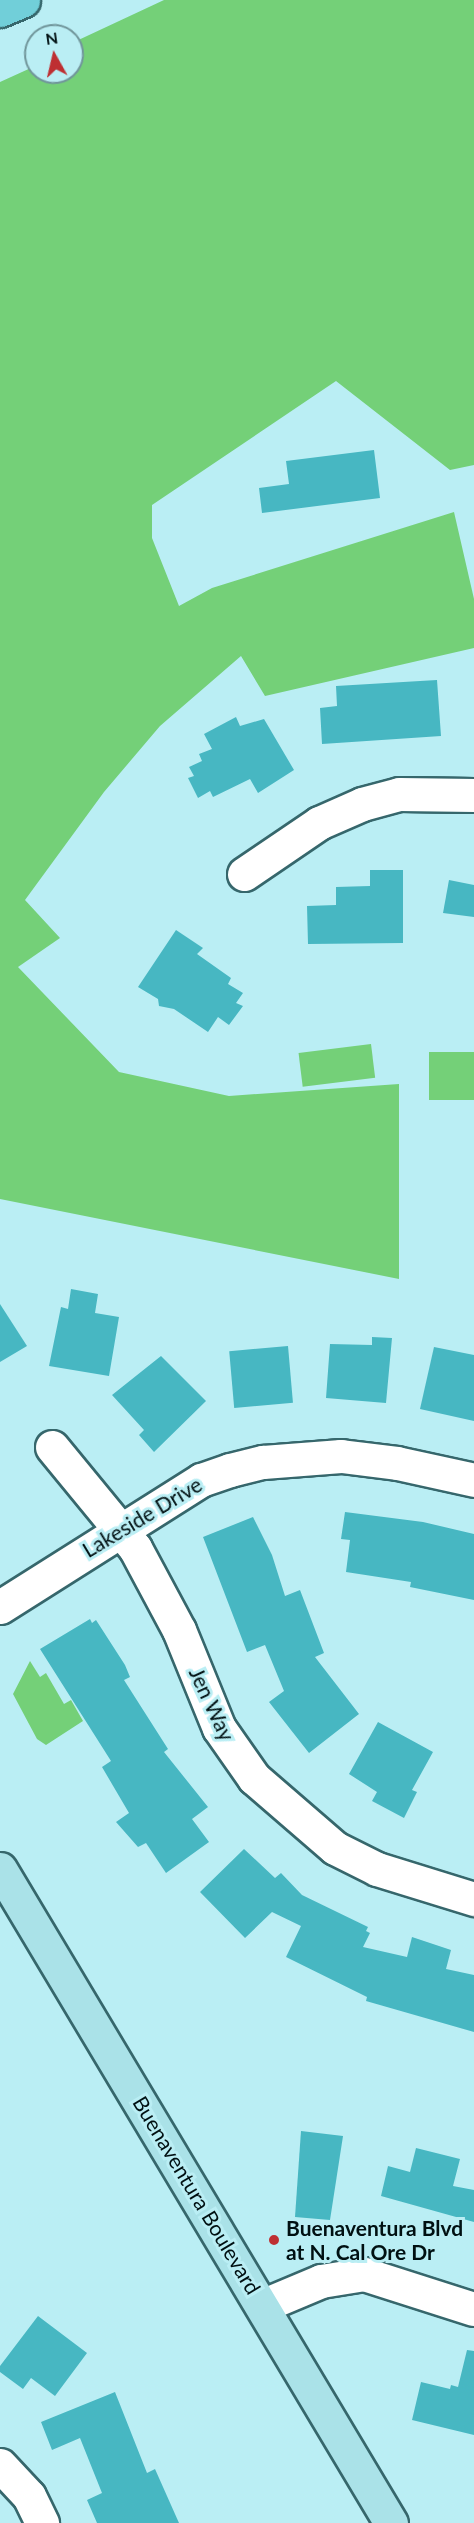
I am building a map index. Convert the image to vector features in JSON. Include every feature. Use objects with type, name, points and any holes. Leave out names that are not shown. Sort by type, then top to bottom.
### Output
[{"type":"highway","points":[[0,10],[23,0]]},
{"type":"main road","name":"Buenaventura Boulevard","points":[[0,1869],[264,2306],[391,2523]]},
{"type":"street","points":[[244,874],[319,823],[362,804],[399,794],[474,795]]},
{"type":"street","name":"Jen Way","points":[[52,1447],[121,1528],[179,1630],[219,1728],[254,1778],[335,1848],[377,1869],[474,1899]]},
{"type":"street","name":"Lakeside Drive","points":[[0,1607],[121,1528],[201,1480],[263,1462],[341,1456],[397,1463],[474,1480]]},
{"type":"street","points":[[264,2306],[321,2281],[350,2273],[364,2274],[474,2309]]},
{"type":"street","points":[[0,2465],[28,2496],[42,2523]]},
{"type":"green space","points":[[164,0],[474,0],[474,465],[450,470],[336,381],[152,505],[152,538],[179,606],[212,588],[454,512],[474,599],[474,648],[265,696],[241,656],[160,726],[104,792],[25,900],[60,938],[18,967],[119,1072],[229,1096],[399,1084],[399,1279],[0,1199],[0,82],[24,71],[24,84],[84,84],[84,37]]},
{"type":"green space","points":[[371,1044],[375,1078],[303,1087],[299,1053]]},
{"type":"green space","points":[[429,1052],[474,1052],[474,1100],[429,1100]]},
{"type":"green space","points":[[30,1661],[40,1677],[46,1673],[64,1704],[71,1700],[83,1721],[46,1745],[37,1739],[13,1694]]},
{"type":"building","points":[[374,450],[380,498],[262,513],[259,488],[289,484],[286,461]]},
{"type":"building","points":[[437,680],[441,736],[322,744],[320,708],[337,706],[336,686]]},
{"type":"building","points":[[236,717],[240,726],[264,719],[294,770],[258,793],[250,779],[213,797],[210,791],[198,798],[188,778],[194,776],[189,767],[202,761],[199,754],[212,749],[204,734]]},
{"type":"building","points":[[370,870],[403,870],[403,943],[308,944],[307,906],[336,905],[336,887],[370,886]]},
{"type":"building","points":[[449,880],[474,885],[474,917],[443,913]]},
{"type":"building","points":[[176,930],[203,948],[197,954],[231,978],[228,984],[243,993],[236,1003],[243,1006],[229,1025],[218,1017],[208,1032],[174,1009],[159,1006],[158,999],[138,987]]},
{"type":"building","points":[[71,1289],[98,1294],[95,1313],[119,1317],[109,1376],[49,1366],[61,1307],[68,1309]]},
{"type":"building","points":[[0,1304],[27,1346],[0,1362]]},
{"type":"building","points":[[372,1337],[392,1338],[386,1403],[326,1398],[330,1344],[372,1345]]},
{"type":"building","points":[[288,1346],[293,1403],[234,1408],[229,1351]]},
{"type":"building","points":[[434,1347],[474,1355],[474,1421],[420,1409]]},
{"type":"building","points":[[161,1356],[206,1401],[154,1452],[139,1435],[144,1430],[112,1395]]},
{"type":"building","points":[[345,1512],[423,1522],[474,1534],[474,1600],[410,1587],[411,1582],[346,1572],[350,1540],[341,1539]]},
{"type":"building","points":[[253,1517],[272,1555],[285,1596],[300,1590],[324,1653],[315,1657],[359,1714],[309,1753],[269,1702],[284,1691],[265,1645],[247,1652],[203,1537]]},
{"type":"building","points":[[90,1619],[92,1623],[96,1620],[125,1665],[130,1677],[124,1680],[168,1749],[164,1752],[208,1807],[192,1819],[209,1842],[166,1873],[146,1843],[138,1847],[116,1822],[129,1813],[102,1767],[111,1761],[40,1649]]},
{"type":"building","points":[[378,1722],[433,1752],[412,1790],[417,1792],[404,1818],[372,1801],[377,1792],[349,1774]]},
{"type":"building","points":[[244,1849],[275,1878],[281,1873],[302,1895],[368,1927],[366,1931],[370,1933],[363,1947],[407,1957],[412,1937],[451,1950],[446,1969],[474,1975],[474,2032],[366,2001],[367,1997],[286,1957],[301,1926],[272,1912],[245,1938],[200,1892]]},
{"type":"building","points":[[301,2131],[343,2136],[330,2220],[295,2217]]},
{"type":"building","points":[[416,2148],[460,2159],[453,2186],[474,2190],[474,2222],[381,2196],[388,2166],[410,2172]]},
{"type":"building","points":[[38,2316],[87,2353],[55,2396],[31,2378],[23,2389],[0,2372],[0,2366]]},
{"type":"building","points":[[467,2350],[474,2351],[474,2435],[412,2420],[421,2382],[450,2389],[451,2385],[458,2387]]},
{"type":"building","points":[[115,2392],[147,2473],[155,2469],[179,2523],[97,2523],[87,2500],[102,2493],[80,2438],[52,2450],[41,2422]]},
{"type":"place","name":"Buenaventura Blvd at N. Cal Ore Dr","points":[[274,2240]]}]
